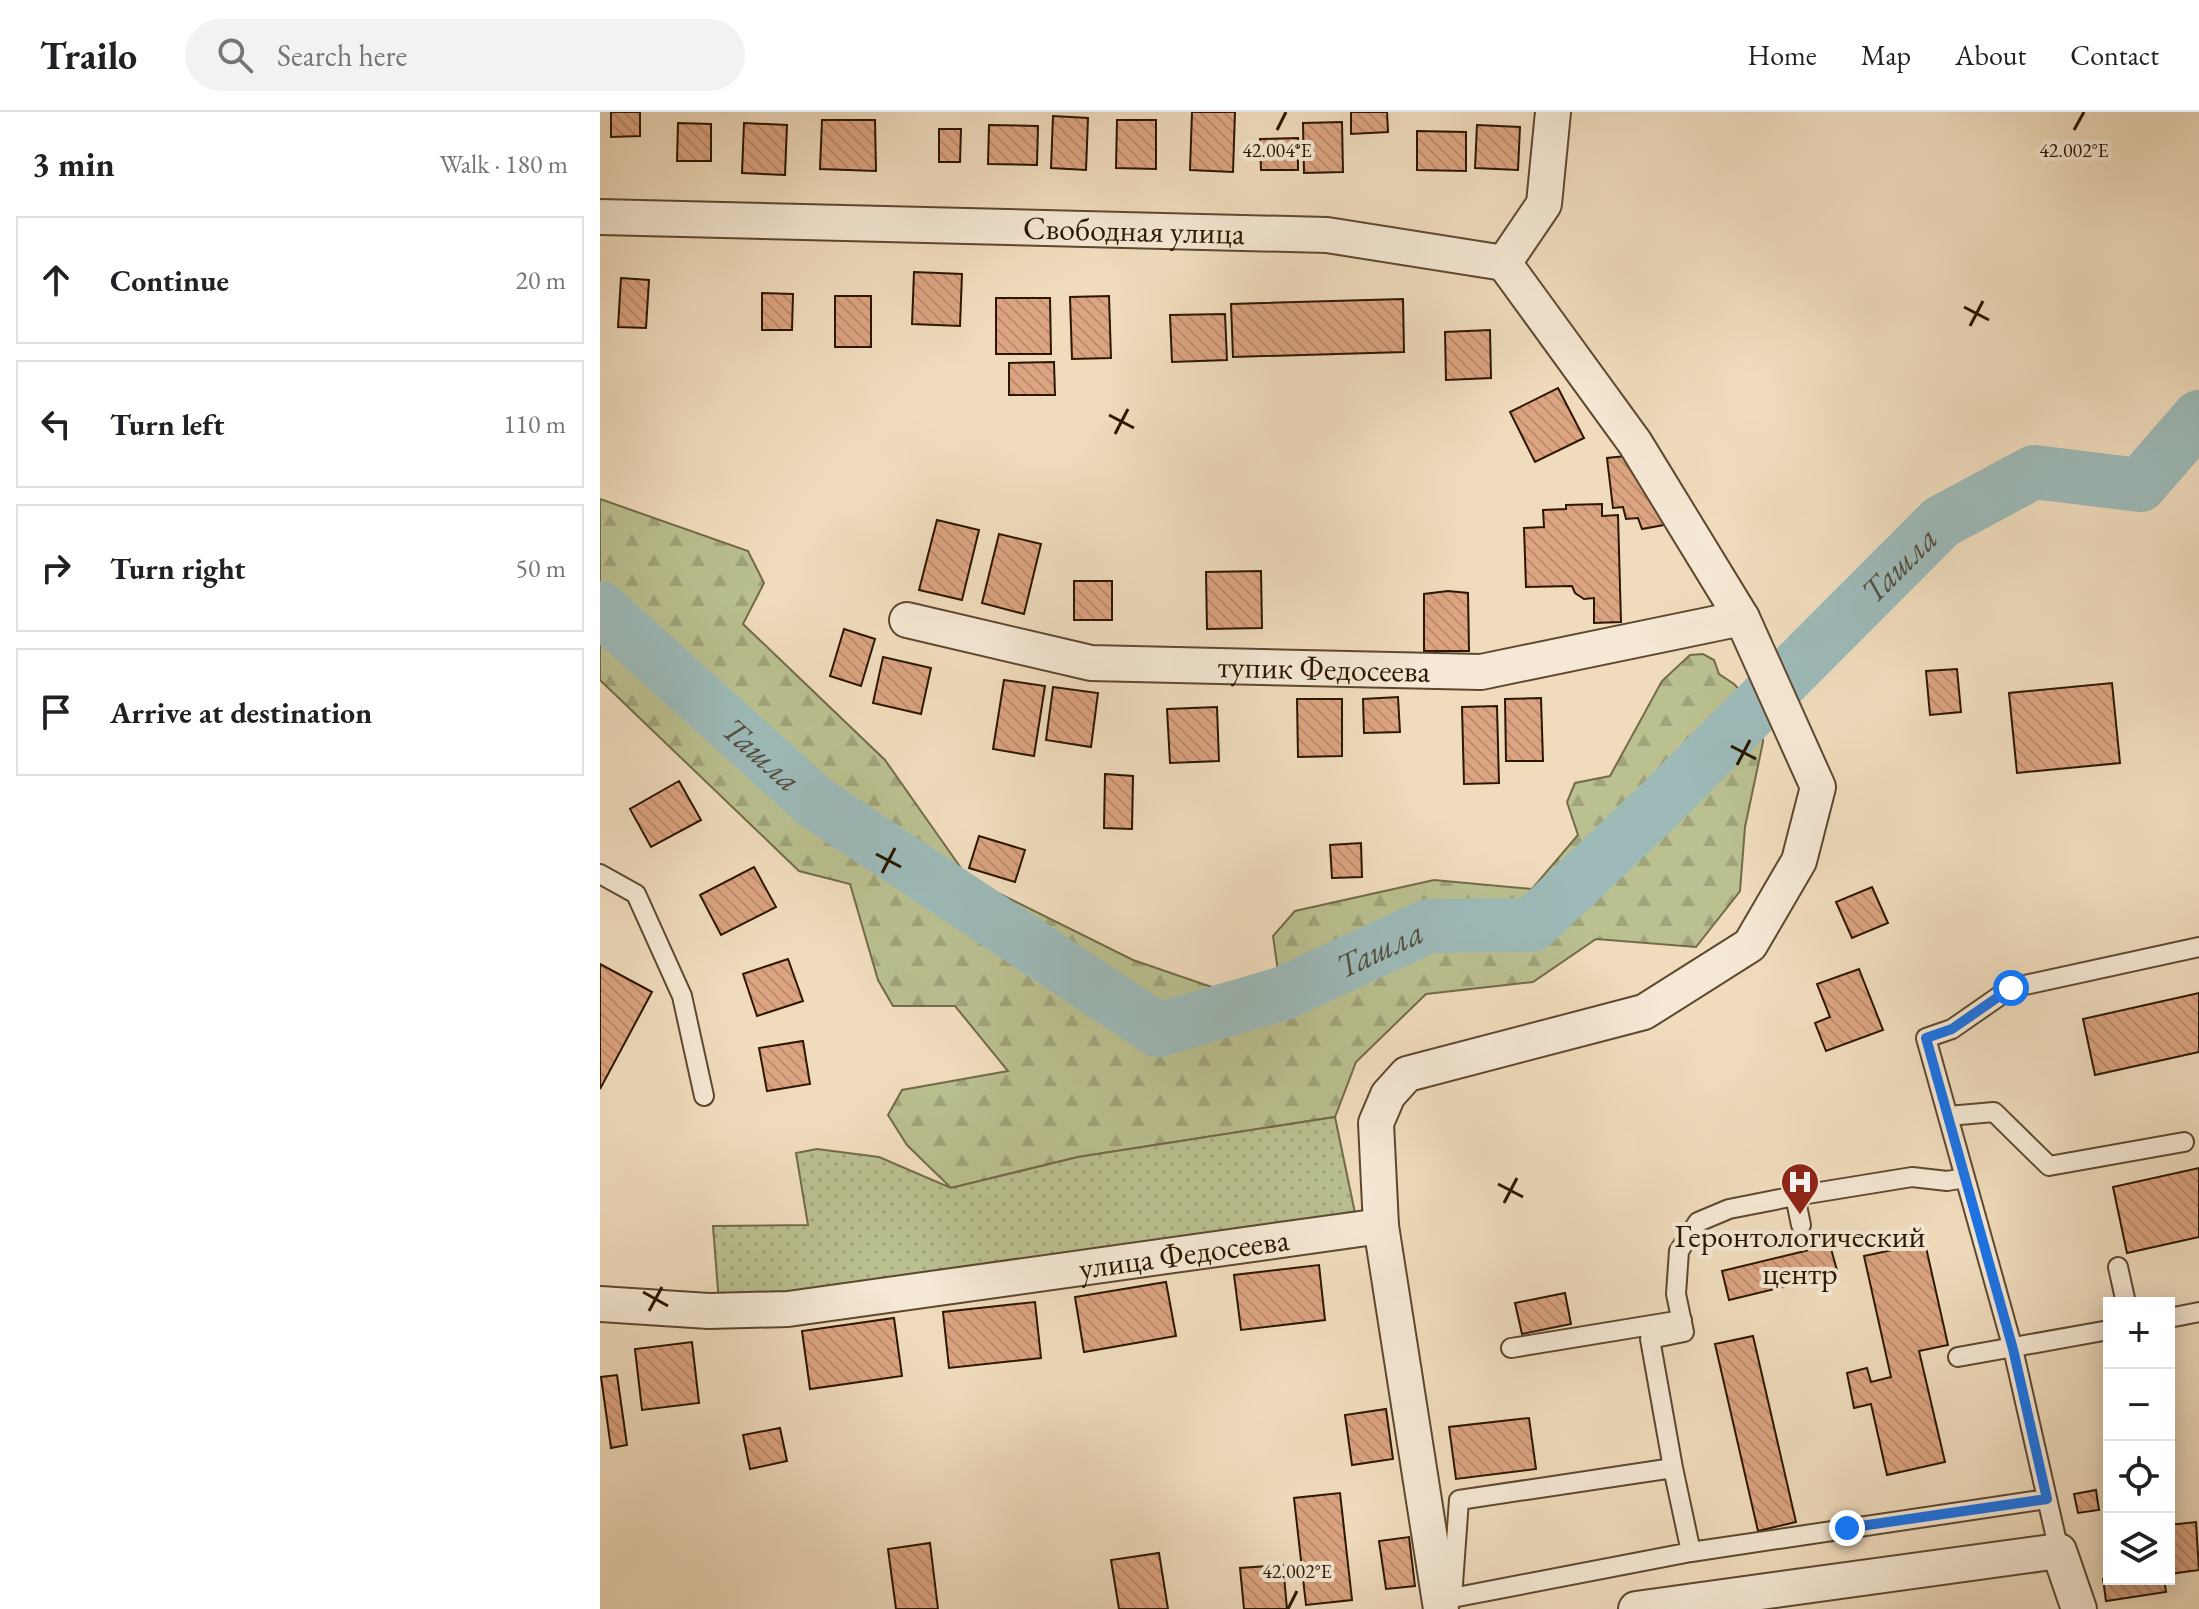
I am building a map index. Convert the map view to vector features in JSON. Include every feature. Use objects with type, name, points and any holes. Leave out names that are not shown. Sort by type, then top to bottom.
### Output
[{"type":"street","points":[[1441,1609],[1381,1226],[1376,1123],[1388,1095],[1407,1074],[1644,1012],[1750,945],[1799,861],[1818,787],[1742,618],[1635,443],[1504,263],[1544,204],[1553,112]]},
{"type":"street","name":"Свободная улица","points":[[600,217],[1327,235],[1504,263]]},
{"type":"street","name":"тупик Федосеева","points":[[907,620],[1091,663],[1481,672],[1742,618]]},
{"type":"street","name":"улица Федосеева","points":[[600,1304],[709,1311],[788,1309],[1381,1226]]},
{"type":"street","points":[[1636,1609],[2059,1551],[2079,1609]]},
{"type":"lane","points":[[600,874],[636,894],[682,996],[704,1096]]},
{"type":"lane","points":[[2059,1551],[2013,1349],[1926,1038],[1952,1029],[2011,988],[2199,947]]},
{"type":"lane","points":[[1948,1116],[1994,1112],[2049,1166],[2184,1142]]},
{"type":"lane","points":[[1691,1552],[1650,1339],[1684,1332],[1676,1294],[1679,1251],[1698,1222],[1729,1209],[1795,1196],[1912,1177],[1947,1181],[1965,1178]]},
{"type":"lane","points":[[1795,1196],[1801,1225]]},
{"type":"lane","points":[[2118,1267],[2125,1297]]},
{"type":"lane","points":[[2175,1317],[2199,1312]]},
{"type":"lane","points":[[1511,1348],[1682,1320]]},
{"type":"lane","points":[[1958,1357],[2103,1331]]},
{"type":"lane","points":[[1673,1468],[1459,1500],[1452,1598],[1691,1552],[2047,1499]]},
{"type":"green space","points":[[600,499],[748,551],[764,583],[743,624],[885,760],[968,878],[1133,960],[1229,993],[1279,978],[1273,936],[1295,911],[1434,880],[1532,889],[1578,835],[1567,802],[1575,783],[1610,776],[1662,681],[1690,655],[1703,654],[1714,660],[1719,674],[1734,684],[1762,714],[1763,742],[1745,827],[1740,891],[1696,947],[1596,939],[1533,982],[1426,994],[1356,1062],[1335,1117],[1078,1157],[951,1188],[907,1145],[888,1115],[902,1090],[1008,1071],[955,1006],[893,1006],[878,980],[850,884],[799,871],[600,680]]},
{"type":"green space","points":[[1335,1117],[1356,1218],[719,1303],[713,1226],[808,1225],[796,1153],[817,1149],[879,1157],[951,1188],[1078,1157]]},
{"type":"building","points":[[611,112],[640,112],[640,136],[611,137]]},
{"type":"building","points":[[1192,112],[1235,112],[1233,172],[1190,170]]},
{"type":"building","points":[[1351,112],[1387,112],[1388,132],[1351,134]]},
{"type":"building","points":[[1053,116],[1088,118],[1086,170],[1051,168]]},
{"type":"building","points":[[822,120],[875,120],[876,171],[820,169]]},
{"type":"building","points":[[1117,120],[1156,120],[1156,169],[1116,168]]},
{"type":"building","points":[[1342,122],[1343,172],[1304,173],[1303,123]]},
{"type":"building","points":[[678,123],[711,124],[711,161],[677,161]]},
{"type":"building","points":[[744,123],[787,125],[785,175],[742,173]]},
{"type":"building","points":[[989,125],[1038,126],[1037,165],[988,164]]},
{"type":"building","points":[[1477,125],[1520,127],[1518,170],[1475,168]]},
{"type":"building","points":[[939,129],[961,129],[960,162],[939,162]]},
{"type":"building","points":[[1417,131],[1466,132],[1466,171],[1417,170]]},
{"type":"building","points":[[1298,138],[1298,170],[1261,170],[1260,139]]},
{"type":"building","points":[[914,272],[962,274],[960,326],[912,324]]},
{"type":"building","points":[[621,278],[649,280],[646,328],[618,327]]},
{"type":"building","points":[[762,293],[793,294],[792,330],[762,330]]},
{"type":"building","points":[[835,296],[871,296],[871,347],[835,347]]},
{"type":"building","points":[[1109,296],[1111,358],[1072,359],[1070,297]]},
{"type":"building","points":[[996,298],[1050,298],[1051,354],[996,354]]},
{"type":"building","points":[[1403,299],[1404,352],[1233,357],[1231,304]]},
{"type":"building","points":[[1225,314],[1227,360],[1172,362],[1170,315]]},
{"type":"building","points":[[1490,330],[1491,378],[1446,380],[1445,332]]},
{"type":"building","points":[[1054,362],[1055,395],[1009,395],[1009,363]]},
{"type":"building","points":[[1558,388],[1584,438],[1535,462],[1510,412]]},
{"type":"building","points":[[1626,456],[1664,525],[1642,529],[1638,518],[1626,519],[1623,507],[1613,508],[1607,458]]},
{"type":"building","points":[[1602,504],[1602,516],[1618,515],[1621,622],[1594,623],[1594,598],[1584,599],[1575,593],[1572,586],[1526,587],[1524,528],[1544,527],[1543,510],[1566,509],[1566,505]]},
{"type":"building","points":[[937,520],[979,530],[962,600],[919,590]]},
{"type":"building","points":[[999,534],[1041,544],[1024,614],[982,603]]},
{"type":"building","points":[[1261,571],[1262,628],[1207,629],[1206,572]]},
{"type":"building","points":[[1074,581],[1112,581],[1112,620],[1074,620]]},
{"type":"building","points":[[1448,591],[1468,593],[1469,651],[1424,651],[1424,594]]},
{"type":"building","points":[[844,629],[875,639],[861,686],[830,676]]},
{"type":"building","points":[[883,657],[931,668],[921,714],[873,703]]},
{"type":"building","points":[[1957,669],[1961,712],[1930,715],[1926,671]]},
{"type":"building","points":[[1004,680],[1045,686],[1034,756],[993,749]]},
{"type":"building","points":[[2112,683],[2120,763],[2017,773],[2009,693]]},
{"type":"building","points":[[1053,687],[1098,693],[1091,747],[1046,740]]},
{"type":"building","points":[[1398,697],[1400,732],[1364,733],[1363,699]]},
{"type":"building","points":[[1541,698],[1543,761],[1506,761],[1505,699]]},
{"type":"building","points":[[1297,699],[1342,699],[1342,756],[1298,757]]},
{"type":"building","points":[[1497,706],[1499,783],[1464,784],[1462,707]]},
{"type":"building","points":[[1217,707],[1219,761],[1170,763],[1167,709]]},
{"type":"building","points":[[1105,774],[1133,776],[1132,829],[1104,828]]},
{"type":"building","points":[[679,781],[701,820],[651,847],[630,809]]},
{"type":"building","points":[[979,836],[1025,850],[1015,882],[969,868]]},
{"type":"building","points":[[1361,843],[1362,877],[1332,878],[1330,845]]},
{"type":"building","points":[[754,867],[776,907],[721,935],[700,895]]},
{"type":"building","points":[[1872,887],[1888,923],[1852,938],[1836,902]]},
{"type":"building","points":[[788,959],[803,1001],[757,1016],[743,974]]},
{"type":"building","points":[[600,964],[652,992],[600,1089]]},
{"type":"building","points":[[1859,969],[1883,1030],[1826,1051],[1815,1023],[1830,1017],[1817,984]]},
{"type":"building","points":[[2199,993],[2199,1052],[2095,1075],[2083,1019]]},
{"type":"building","points":[[803,1041],[810,1084],[767,1091],[759,1048]]},
{"type":"building","points":[[2199,1168],[2199,1237],[2127,1253],[2113,1187]]},
{"type":"building","points":[[1925,1243],[1948,1345],[1919,1351],[1945,1462],[1887,1475],[1871,1404],[1854,1408],[1847,1373],[1867,1368],[1871,1382],[1891,1377],[1864,1256]]},
{"type":"building","points":[[1830,1245],[1838,1274],[1729,1300],[1722,1271]]},
{"type":"building","points":[[1319,1265],[1325,1320],[1241,1330],[1234,1275]]},
{"type":"building","points":[[1166,1282],[1176,1336],[1084,1352],[1075,1297]]},
{"type":"building","points":[[1565,1293],[1571,1324],[1522,1334],[1515,1303]]},
{"type":"building","points":[[1035,1302],[1041,1358],[949,1368],[943,1312]]},
{"type":"building","points":[[894,1318],[902,1376],[810,1389],[802,1331]]},
{"type":"building","points":[[1753,1336],[1796,1522],[1758,1531],[1715,1344]]},
{"type":"building","points":[[692,1342],[699,1403],[642,1410],[635,1349]]},
{"type":"building","points":[[617,1375],[627,1445],[611,1448],[601,1377]]},
{"type":"building","points":[[1386,1409],[1393,1459],[1352,1465],[1345,1415]]},
{"type":"building","points":[[1529,1418],[1536,1469],[1456,1479],[1449,1427]]},
{"type":"building","points":[[780,1428],[787,1461],[750,1469],[743,1435]]},
{"type":"building","points":[[2096,1490],[2099,1510],[2078,1513],[2074,1494]]},
{"type":"building","points":[[1340,1493],[1352,1600],[1306,1605],[1294,1498]]},
{"type":"building","points":[[2196,1522],[2199,1570],[2175,1573],[2175,1524]]},
{"type":"building","points":[[1409,1537],[1415,1586],[1386,1589],[1379,1541]]},
{"type":"building","points":[[930,1543],[938,1609],[896,1609],[888,1549]]},
{"type":"building","points":[[1159,1553],[1168,1609],[1119,1609],[1111,1560]]},
{"type":"building","points":[[1283,1565],[1287,1609],[1244,1609],[1240,1568]]},
{"type":"building","points":[[2104,1585],[2165,1585],[2166,1592],[2106,1601]]},
{"type":"waterway","name":"Ташла","points":[[600,608],[816,803],[1158,1030],[1284,993],[1428,926],[1532,925],[1657,807],[1941,522],[2034,472],[2140,485],[2199,417]]},
{"type":"place","name":"Геронтологический центр","points":[[1800,1216]]},
{"type":"route","points":[[1847,1528],[2047,1499],[2013,1349],[1926,1038],[1952,1029],[2011,988]]}]
